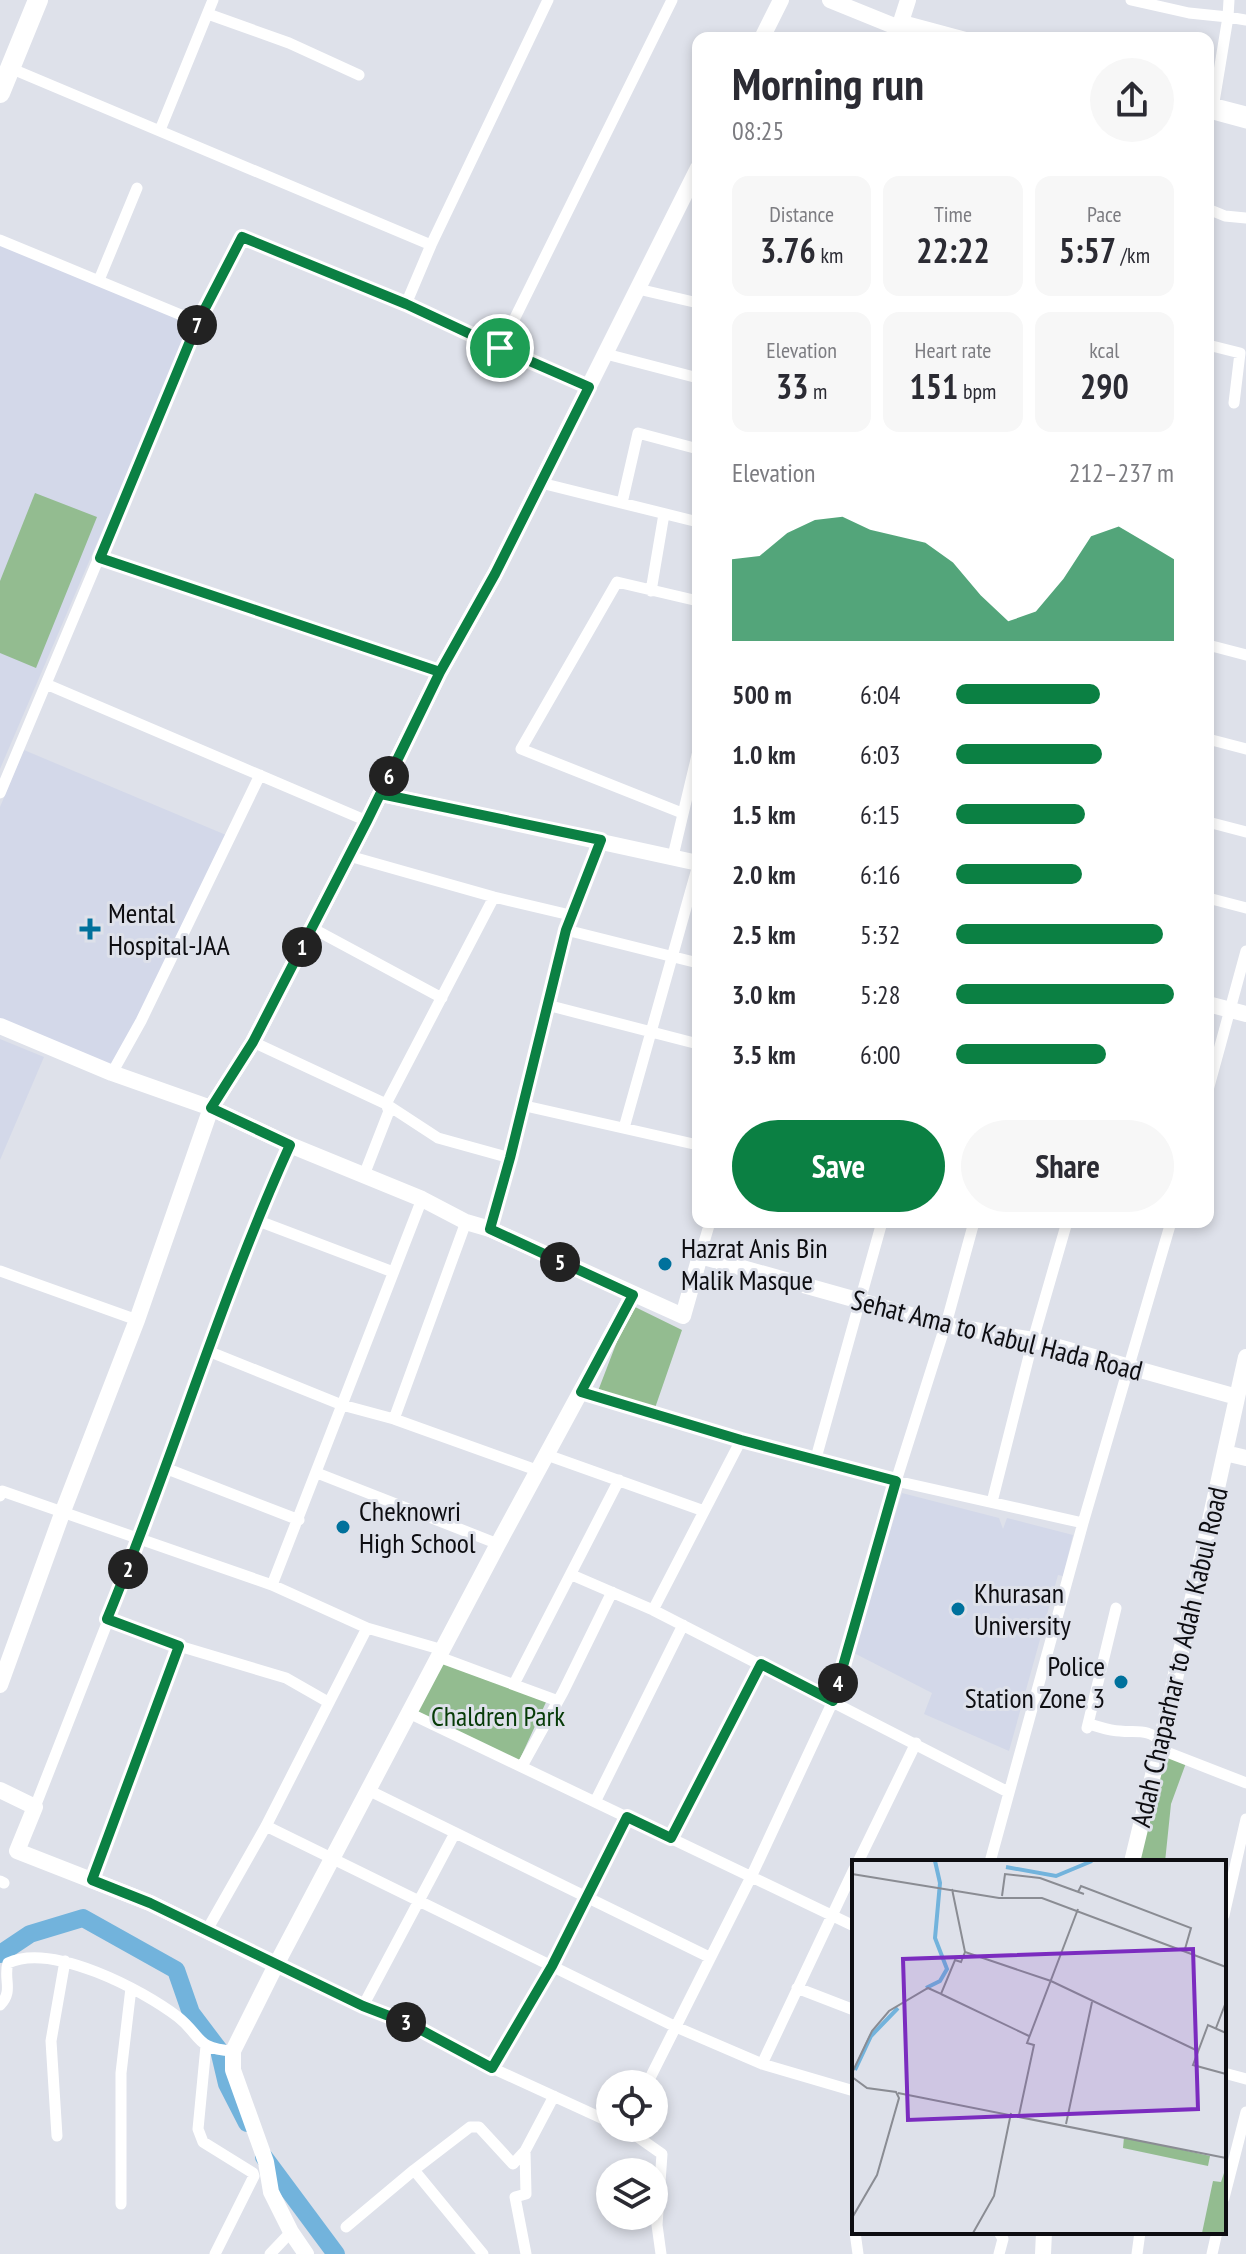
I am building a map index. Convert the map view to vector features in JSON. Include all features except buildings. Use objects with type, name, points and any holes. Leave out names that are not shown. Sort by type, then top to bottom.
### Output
[{"type":"highway","points":[[0,93],[3,63],[24,0]]},
{"type":"highway","points":[[3,63],[38,0]]},
{"type":"main road","points":[[765,32],[781,0]]},
{"type":"main road","points":[[830,0],[900,24],[908,0]]},
{"type":"main road","points":[[0,1685],[5,1658],[137,1320],[211,1108],[253,1042],[440,672],[495,574],[692,180]]},
{"type":"main road","points":[[381,794],[692,862]]},
{"type":"main road","points":[[1214,1006],[1238,1012]]},
{"type":"main road","points":[[0,1026],[112,1073],[211,1108],[683,1316],[700,1256]]},
{"type":"main road","name":"Sehat Ama to Kabul Hada Road","points":[[700,1256],[946,1325],[1033,1340],[1237,1397]]},
{"type":"main road","points":[[306,2254],[271,2192],[266,2162],[233,2070],[233,2051],[331,1858],[633,1295]]},
{"type":"main road","name":"Adah Chaparhar to Adah Kabul Road","points":[[1132,1860],[1246,1357]]},
{"type":"main road","points":[[1225,1453],[1246,1458]]},
{"type":"main road","points":[[0,1790],[35,1807],[17,1851],[150,1903],[276,1965]]},
{"type":"main road","points":[[1043,2254],[1044,2234]]},
{"type":"street","points":[[160,130],[213,0]]},
{"type":"street","points":[[406,304],[548,0]]},
{"type":"street","points":[[500,348],[672,0]]},
{"type":"street","points":[[1131,0],[1189,13],[1246,20]]},
{"type":"street","points":[[1214,92],[1229,0]]},
{"type":"street","points":[[208,14],[289,43],[359,75]]},
{"type":"street","points":[[900,24],[917,32]]},
{"type":"street","points":[[900,24],[939,32]]},
{"type":"street","points":[[3,63],[431,245]]},
{"type":"street","points":[[1214,108],[1246,112]]},
{"type":"street","points":[[1214,109],[1246,123]]},
{"type":"street","points":[[99,280],[137,188]]},
{"type":"street","points":[[1214,211],[1246,218]]},
{"type":"street","points":[[0,793],[198,322],[240,238],[244,236],[406,304],[589,387]]},
{"type":"street","points":[[0,240],[198,322]]},
{"type":"street","points":[[638,289],[692,302]]},
{"type":"street","points":[[1214,347],[1243,354],[1234,403]]},
{"type":"street","points":[[606,354],[692,376]]},
{"type":"street","points":[[622,503],[638,433],[692,447]]},
{"type":"street","points":[[541,483],[692,521]]},
{"type":"street","points":[[651,591],[664,514]]},
{"type":"street","points":[[100,558],[440,672]]},
{"type":"street","points":[[682,813],[521,749],[617,582],[692,600]]},
{"type":"street","points":[[1214,647],[1246,655]]},
{"type":"street","points":[[46,684],[367,821]]},
{"type":"street","points":[[1214,741],[1246,749]]},
{"type":"street","points":[[673,856],[692,774]]},
{"type":"street","points":[[112,1073],[141,1021],[260,775]]},
{"type":"street","points":[[1214,824],[1246,832]]},
{"type":"street","points":[[490,1229],[570,915],[601,840]]},
{"type":"street","points":[[349,856],[570,915]]},
{"type":"street","points":[[624,1128],[692,885]]},
{"type":"street","points":[[386,1104],[494,897]]},
{"type":"street","points":[[1214,900],[1246,908]]},
{"type":"street","points":[[312,928],[442,998]]},
{"type":"street","points":[[566,930],[692,962]]},
{"type":"street","points":[[1214,1074],[1238,1012],[1246,951]]},
{"type":"street","points":[[547,1005],[692,1043]]},
{"type":"street","points":[[253,1042],[386,1104],[438,1138],[510,1158]]},
{"type":"street","points":[[364,1175],[389,1111],[386,1104]]},
{"type":"street","points":[[521,1105],[692,1144]]},
{"type":"street","points":[[35,1807],[140,1539],[256,1220],[290,1145]]},
{"type":"street","points":[[272,1585],[422,1199]]},
{"type":"street","points":[[256,1220],[393,1272]]},
{"type":"street","points":[[394,1419],[466,1222]]},
{"type":"street","points":[[700,1256],[708,1228]]},
{"type":"street","points":[[816,1458],[880,1228]]},
{"type":"street","points":[[654,2070],[751,1877],[833,1701],[972,1228]]},
{"type":"street","points":[[992,1502],[1065,1228]]},
{"type":"street","points":[[991,1860],[1083,1523],[1169,1228]]},
{"type":"street","points":[[0,1271],[137,1320]]},
{"type":"street","points":[[208,1351],[342,1405],[394,1419],[539,1471]]},
{"type":"street","points":[[581,1392],[741,1440],[896,1481],[1083,1523]]},
{"type":"street","points":[[653,1610],[741,1440]]},
{"type":"street","points":[[547,1455],[704,1511]]},
{"type":"street","points":[[165,1468],[299,1520]]},
{"type":"street","points":[[317,1473],[498,1544]]},
{"type":"street","points":[[514,1684],[619,1480]]},
{"type":"street","points":[[0,1496],[2,1491],[272,1585],[367,1628],[558,1701]]},
{"type":"street","points":[[572,1575],[653,1610],[1008,1792]]},
{"type":"street","points":[[522,1766],[612,1592]]},
{"type":"street","points":[[1116,1608],[1088,1726],[1154,1734],[1160,1746],[1246,1783]]},
{"type":"street","points":[[107,1619],[179,1646],[286,1678],[328,1702]]},
{"type":"street","points":[[595,1802],[683,1625]]},
{"type":"street","points":[[207,1930],[266,1826],[367,1628]]},
{"type":"street","points":[[92,1880],[179,1646]]},
{"type":"street","points":[[671,1838],[761,1664]]},
{"type":"street","points":[[409,1713],[852,1925]]},
{"type":"street","points":[[859,1860],[916,1743]]},
{"type":"street","points":[[368,1790],[709,1957]]},
{"type":"street","points":[[492,2068],[552,1966],[627,1817]]},
{"type":"street","points":[[1226,1906],[1246,1819]]},
{"type":"street","points":[[266,1826],[676,2027],[762,2064],[852,2090]]},
{"type":"street","points":[[363,2006],[455,1833]]},
{"type":"street","points":[[762,2064],[852,1873]]},
{"type":"street","points":[[0,2005],[9,1990],[8,1963],[15,1959],[51,1958],[115,1979],[176,2015],[206,2046],[233,2051]]},
{"type":"street","points":[[57,2136],[51,2041],[65,1961]]},
{"type":"street","points":[[276,1965],[363,2006],[410,2024],[492,2068],[596,2116]]},
{"type":"street","points":[[121,2204],[121,2073],[131,1988]]},
{"type":"street","points":[[797,1988],[852,2009]]},
{"type":"street","points":[[206,2046],[198,2129],[200,2136],[203,2142],[254,2176],[215,2254]]},
{"type":"street","points":[[1226,2074],[1246,2079]]},
{"type":"street","points":[[346,2227],[470,2127],[479,2127],[513,2164],[525,2151],[554,2096]]},
{"type":"street","points":[[1226,2190],[1246,2112]]},
{"type":"street","points":[[645,2142],[662,2154],[657,2225],[661,2254]]},
{"type":"street","points":[[525,2151],[526,2194],[515,2197],[526,2254]]},
{"type":"street","points":[[414,2170],[483,2254]]},
{"type":"street","points":[[270,2254],[291,2232]]},
{"type":"street","points":[[855,2234],[858,2254]]},
{"type":"street","points":[[999,2254],[1003,2239],[1000,2234]]},
{"type":"street","points":[[1137,2254],[1140,2234]]},
{"type":"street","points":[[1212,2254],[1217,2234]]},
{"type":"shaded area","points":[[0,243],[191,324],[0,769]]},
{"type":"shaded area","name":"Mental Hospital-JAA","points":[[24,750],[226,835],[112,1073],[0,1024],[0,807]]},
{"type":"shaded area","points":[[0,1039],[44,1057],[0,1160]]},
{"type":"shaded area","name":"Khurasan University","points":[[902,1493],[999,1518],[1003,1529],[1007,1518],[1073,1535],[1063,1576],[1058,1575],[1009,1751],[924,1714],[932,1693],[852,1652]]},
{"type":"green space","points":[[35,493],[97,517],[36,668],[0,653],[0,581]]},
{"type":"green space","points":[[631,1305],[682,1330],[655,1408],[598,1391]]},
{"type":"green space","name":"Chaldren Park","points":[[444,1662],[547,1700],[519,1761],[415,1713]]},
{"type":"green space","points":[[1164,1755],[1186,1763],[1171,1804],[1165,1860],[1138,1860]]},
{"type":"waterway","points":[[0,1954],[30,1934],[83,1918],[176,1970],[191,2013],[219,2050],[227,2084],[247,2123]]},
{"type":"waterway","points":[[264,2157],[336,2254]]},
{"type":"place","name":"Mental Hospital-JAA","points":[[90,929]]},
{"type":"place","name":"Hazrat Anis Bin Malik Masque","points":[[665,1264]]},
{"type":"place","name":"Cheknowri High School","points":[[343,1527]]},
{"type":"place","name":"Khurasan University","points":[[958,1609]]},
{"type":"place","name":"Police Station Zone 3","points":[[1121,1682]]},
{"type":"route","points":[[500,348],[406,304],[244,236],[240,238],[198,322],[100,558],[440,672],[381,794],[601,840],[570,915],[490,1229],[633,1295],[581,1392],[741,1440],[896,1481],[833,1701],[761,1664],[671,1838],[627,1817],[552,1966],[492,2068],[410,2024],[363,2006],[150,1903],[92,1880],[179,1646],[107,1619],[140,1539],[256,1220],[290,1145],[211,1108],[253,1042],[440,672],[495,574],[589,387],[500,348]]}]
